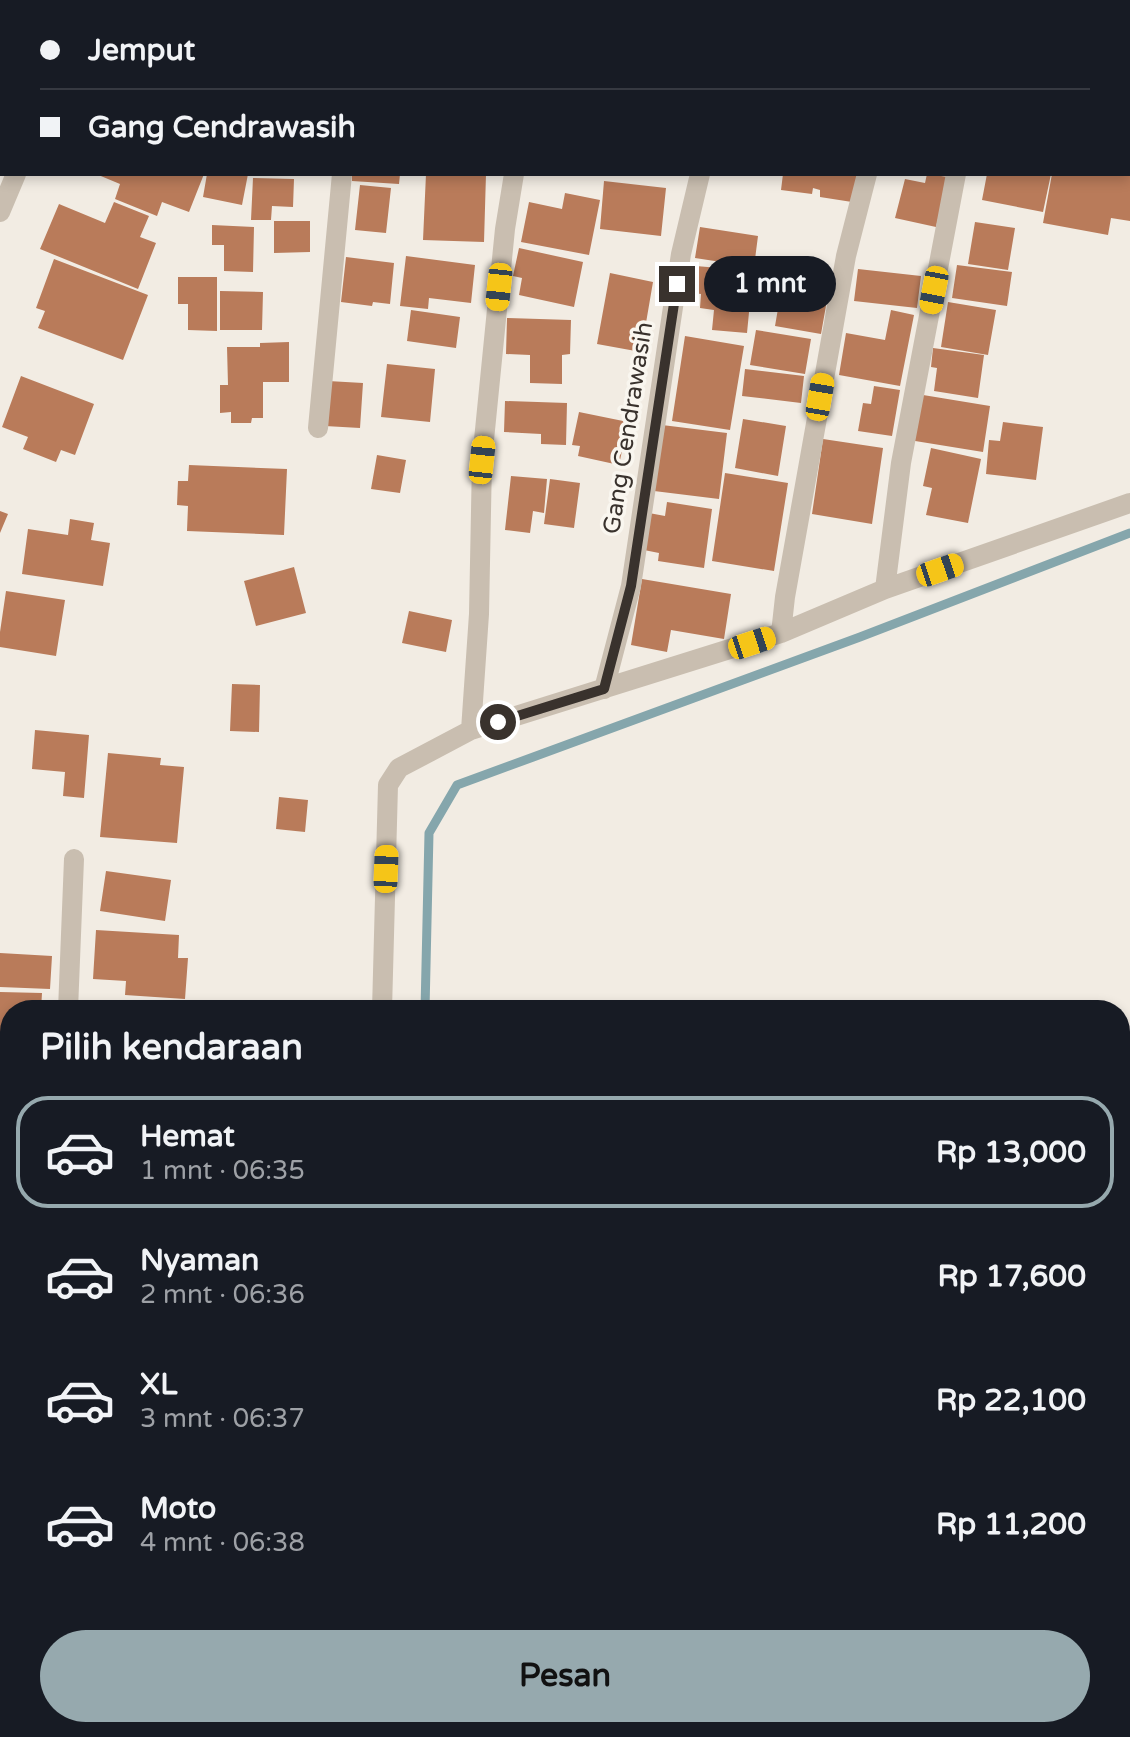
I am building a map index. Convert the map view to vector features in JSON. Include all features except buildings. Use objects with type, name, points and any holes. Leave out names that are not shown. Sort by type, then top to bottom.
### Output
[{"type":"street","points":[[0,212],[15,176]]},
{"type":"street","points":[[318,428],[342,176]]},
{"type":"street","points":[[471,730],[479,614],[482,460],[505,229],[514,176]]},
{"type":"street","name":"Gang Cendrawasih","points":[[604,689],[631,586],[681,254],[700,176]]},
{"type":"street","points":[[781,633],[846,256],[866,176]]},
{"type":"street","points":[[885,589],[901,463],[956,176]]},
{"type":"street","points":[[382,1000],[388,785],[399,768],[471,730],[781,633],[885,589],[1130,503]]},
{"type":"street","points":[[68,1000],[74,859]]},
{"type":"waterway","points":[[425,1000],[429,833],[457,785],[860,637],[1130,533]]},
{"type":"route","points":[[498,722],[604,689],[631,586],[677,284]]}]
